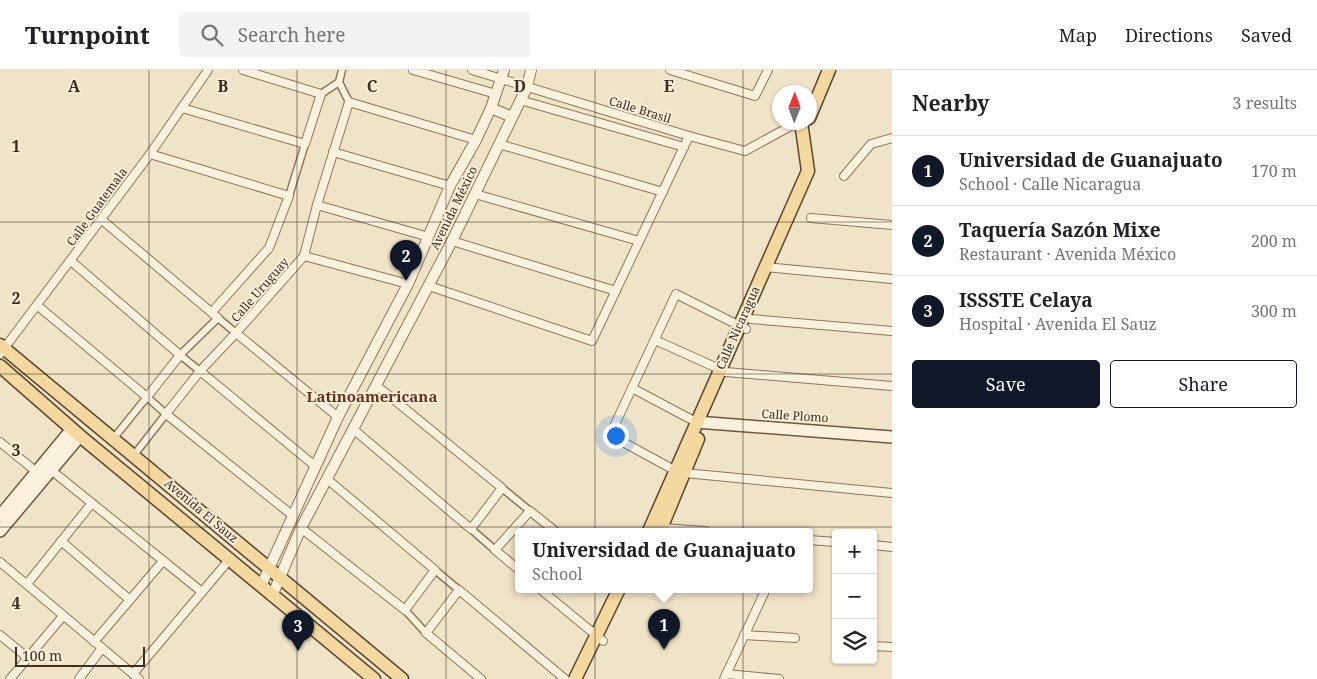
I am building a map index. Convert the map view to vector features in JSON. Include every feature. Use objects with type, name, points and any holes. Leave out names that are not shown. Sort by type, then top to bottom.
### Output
[{"type":"main road","points":[[816,85],[822,70]]},
{"type":"main road","points":[[817,100],[829,70]]},
{"type":"main road","name":"Calle Nicaragua","points":[[662,528],[680,472],[700,422],[769,268],[808,171],[801,130]]},
{"type":"main road","name":"Calle Nicaragua","points":[[769,268],[817,172],[810,130]]},
{"type":"main road","name":"Avenida El Sauz","points":[[1,349],[134,455],[402,679]]},
{"type":"main road","name":"Avenida El Sauz","points":[[0,366],[76,432],[374,679]]},
{"type":"main road","name":"Calle Plomo","points":[[700,422],[892,438]]},
{"type":"main road","points":[[0,531],[76,432]]},
{"type":"main road","name":"Calle Nicaragua","points":[[651,528],[680,472]]},
{"type":"main road","points":[[0,516],[44,474]]},
{"type":"main road","points":[[585,679],[617,593]]},
{"type":"main road","points":[[575,679],[600,639],[625,593]]},
{"type":"street","name":"Calle Guatemala","points":[[1,349],[38,306],[102,220],[208,70]]},
{"type":"street","points":[[243,70],[321,94],[339,82]]},
{"type":"street","points":[[342,70],[339,82],[349,102],[476,140]]},
{"type":"street","points":[[413,70],[496,94]]},
{"type":"street","name":"Calle Brasil","points":[[472,70],[503,74],[526,86],[689,136],[746,151],[785,130]]},
{"type":"street","name":"Avenida México","points":[[272,596],[301,528],[452,241],[520,100],[531,70]]},
{"type":"street","points":[[670,70],[755,96],[768,70]]},
{"type":"street","name":"Avenida México","points":[[261,586],[338,416],[408,284],[450,186],[476,140],[491,108],[503,74]]},
{"type":"street","name":"Calle Uruguay","points":[[113,439],[269,248],[289,196],[321,94]]},
{"type":"street","points":[[520,100],[684,147]]},
{"type":"street","name":"Calle Uruguay","points":[[134,455],[200,371],[304,256],[317,205],[349,102]]},
{"type":"street","points":[[182,108],[305,144]]},
{"type":"street","points":[[491,108],[512,117]]},
{"type":"street","points":[[428,286],[592,341],[689,136]]},
{"type":"street","points":[[844,176],[870,144],[892,138]]},
{"type":"street","points":[[499,144],[663,192]]},
{"type":"street","points":[[334,152],[450,186]]},
{"type":"street","points":[[150,154],[289,196]]},
{"type":"street","points":[[475,194],[640,241]]},
{"type":"street","points":[[317,205],[429,237]]},
{"type":"street","points":[[811,218],[892,225]]},
{"type":"street","points":[[102,220],[338,416]]},
{"type":"street","points":[[452,241],[616,291]]},
{"type":"street","points":[[304,256],[408,284]]},
{"type":"street","points":[[71,261],[180,355],[315,466]]},
{"type":"street","points":[[769,268],[892,279]]},
{"type":"street","points":[[892,331],[745,322],[676,294],[610,436],[680,472],[892,493]]},
{"type":"street","points":[[38,306],[166,414],[292,515]]},
{"type":"street","points":[[655,340],[723,371],[892,386]]},
{"type":"street","points":[[376,385],[552,528]]},
{"type":"street","points":[[632,388],[700,422]]},
{"type":"street","points":[[353,429],[515,567]]},
{"type":"street","points":[[0,442],[44,474],[92,503],[202,592]]},
{"type":"street","points":[[327,478],[565,679]]},
{"type":"street","points":[[471,529],[502,488]]},
{"type":"street","points":[[27,584],[92,503]]},
{"type":"street","points":[[515,528],[530,512]]},
{"type":"street","points":[[301,528],[405,610],[426,633],[481,679]]},
{"type":"street","points":[[495,550],[515,528]]},
{"type":"street","points":[[813,540],[832,542]]},
{"type":"street","points":[[61,541],[130,600]]},
{"type":"street","points":[[877,545],[892,547]]},
{"type":"street","points":[[0,562],[136,677],[229,560]]},
{"type":"street","points":[[94,642],[163,561]]},
{"type":"street","points":[[405,610],[435,570]]},
{"type":"street","points":[[426,633],[459,590]]},
{"type":"street","points":[[545,593],[600,639]]},
{"type":"street","points":[[764,593],[725,677],[779,679]]},
{"type":"street","points":[[10,679],[64,616]]},
{"type":"street","points":[[0,634],[28,658]]},
{"type":"street","points":[[744,635],[795,638]]},
{"type":"street","points":[[877,646],[892,647]]},
{"type":"street","points":[[79,679],[102,648]]},
{"type":"place","name":"Taquería Sazón Mixe","points":[[406,281]]},
{"type":"place","name":"Universidad de Guanajuato","points":[[664,650]]},
{"type":"place","name":"ISSSTE Celaya","points":[[298,651]]},
{"type":"district","name":"Latinoamericana","points":[[372,397]]}]
